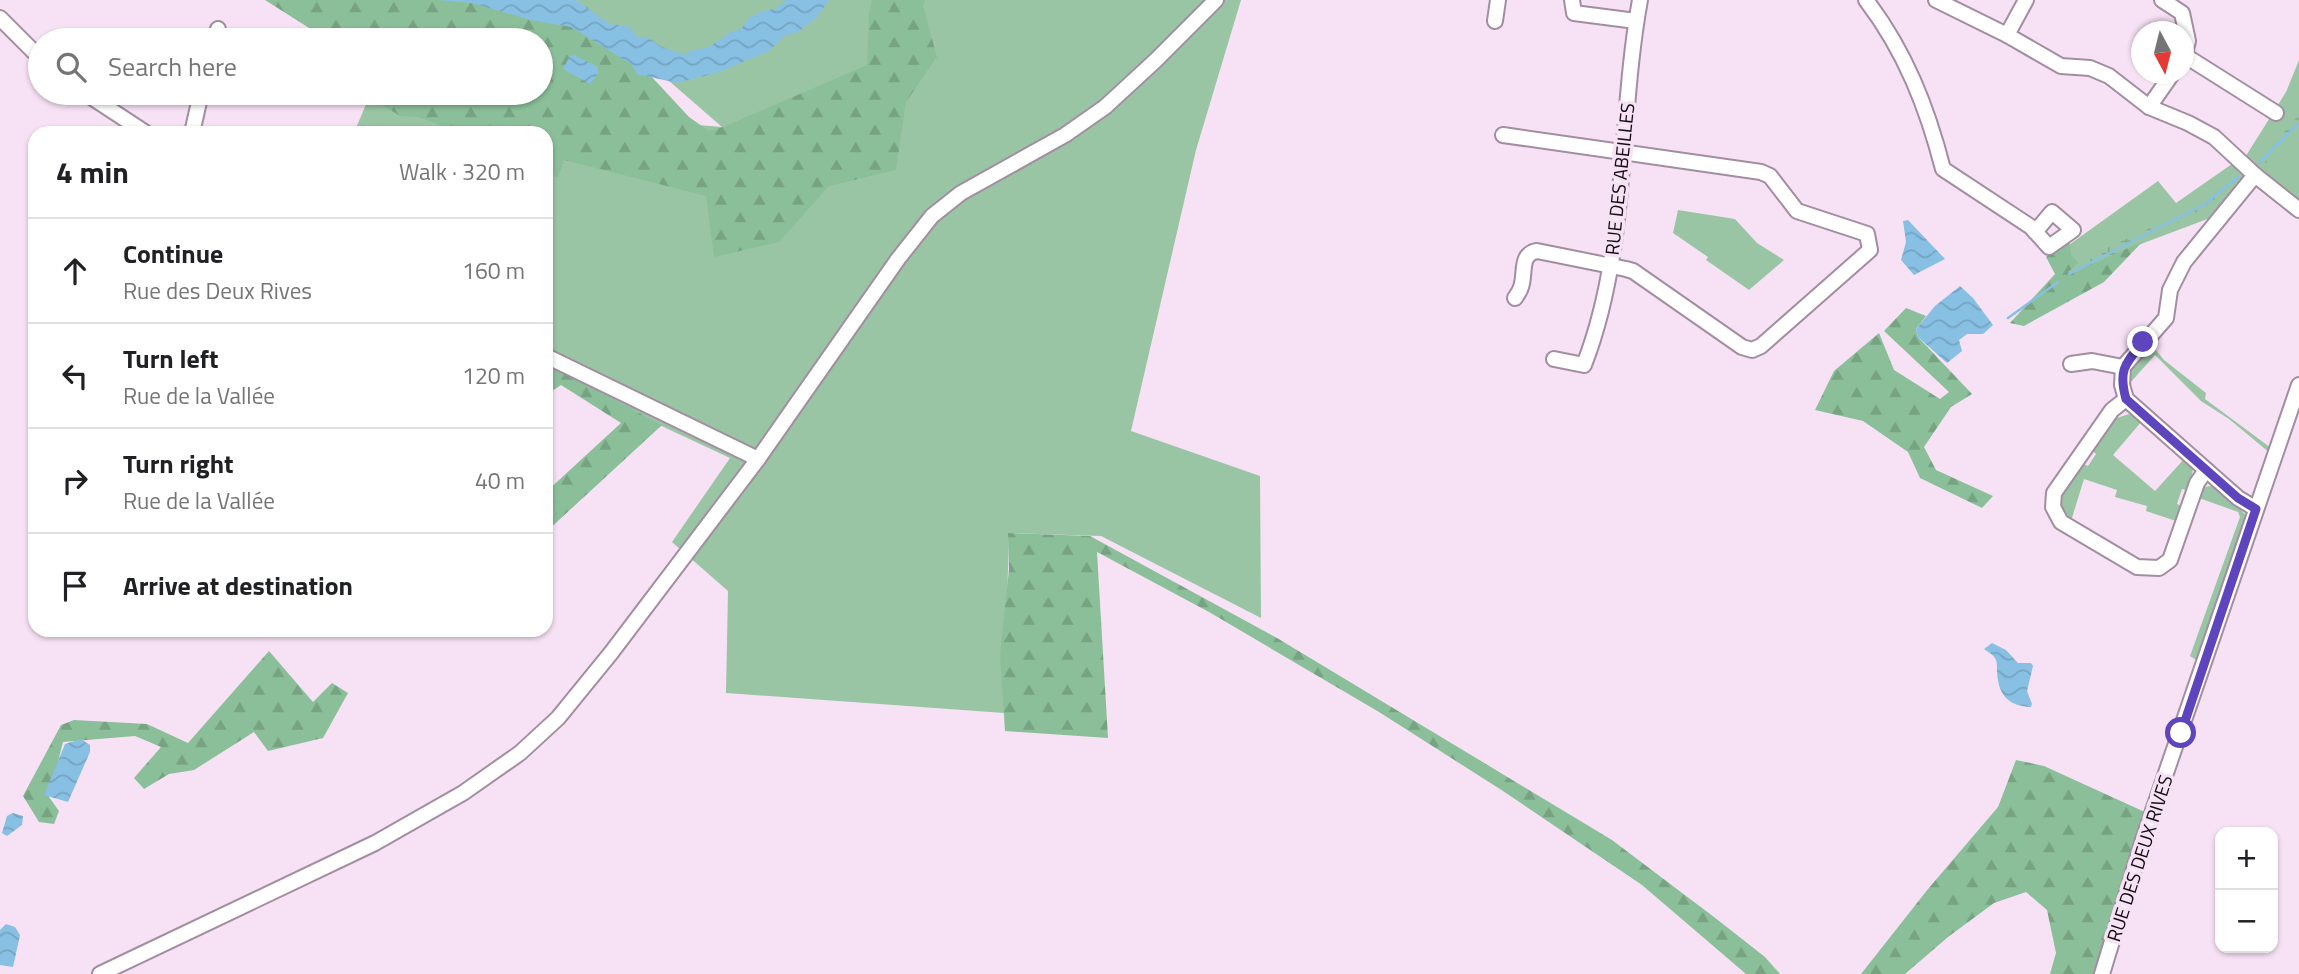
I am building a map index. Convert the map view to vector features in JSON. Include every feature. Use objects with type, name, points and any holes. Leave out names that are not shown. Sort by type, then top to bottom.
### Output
[{"type":"street","points":[[1495,21],[1497,0]]},
{"type":"street","points":[[1572,0],[1574,13],[1636,21]]},
{"type":"street","name":"RUE DES ABEILLES","points":[[1554,359],[1584,365],[1594,343],[1616,236],[1622,152],[1640,0]]},
{"type":"street","points":[[1866,0],[1911,71],[1931,124],[1943,169],[2035,232]]},
{"type":"street","points":[[1936,0],[2007,35],[2061,66],[2090,68],[2109,76],[2149,107],[2214,137],[2255,175],[2299,209]]},
{"type":"street","points":[[2007,35],[2026,0]]},
{"type":"street","points":[[2162,0],[2182,13],[2184,21]]},
{"type":"street","points":[[100,974],[375,843],[451,800],[520,753],[558,718],[611,653],[758,459],[898,259],[932,216],[961,193],[1065,135],[1105,107],[1213,3]]},
{"type":"street","points":[[0,18],[28,46]]},
{"type":"street","points":[[2194,61],[2276,113]]},
{"type":"street","points":[[2149,107],[2165,84]]},
{"type":"street","points":[[103,105],[135,126]]},
{"type":"street","points":[[194,126],[198,105]]},
{"type":"street","points":[[1503,135],[1761,172],[1770,176],[1797,211],[1867,234],[1870,250],[1761,346],[1752,350],[1742,347],[1633,271],[1531,252],[1526,257],[1522,287],[1515,298]]},
{"type":"street","points":[[2255,175],[2184,262],[2170,290],[2166,318],[2123,367],[2122,385],[2126,399],[2238,498],[2256,509]]},
{"type":"street","points":[[553,359],[758,459]]},
{"type":"street","points":[[2071,364],[2092,361],[2123,367]]},
{"type":"street","name":"RUE DES DEUX RIVES","points":[[2102,974],[2143,840],[2299,385]]},
{"type":"street","points":[[2126,399],[2112,410],[2054,493],[2053,507],[2061,522],[2137,567],[2159,568],[2170,560],[2197,483],[2206,470]]},
{"type":"green space","points":[[265,0],[564,0],[587,7],[689,117],[709,131],[867,65],[872,0],[925,0],[923,6],[937,57],[906,102],[896,170],[829,186],[779,242],[714,257],[706,196],[564,160],[558,178],[553,176],[553,126],[443,126],[418,117],[400,116],[382,105],[553,105],[553,28],[309,28]]},
{"type":"green space","points":[[576,0],[1241,0],[1196,150],[1131,431],[1260,476],[1261,618],[1101,536],[1009,533],[1004,713],[726,693],[728,591],[672,542],[730,458],[553,375],[553,126],[357,126],[366,105],[463,105],[722,127]]},
{"type":"green space","points":[[2299,60],[2299,204],[2244,159],[2286,92]]},
{"type":"green space","points":[[2299,114],[2299,132],[2261,167],[2254,162],[2279,138]]},
{"type":"green space","points":[[2232,164],[2246,176],[2210,218],[2080,267],[2068,256],[2066,247],[2158,181],[2176,203]]},
{"type":"green space","points":[[2220,189],[2224,192],[2170,228],[2071,274],[2068,272],[2082,260],[2198,205]]},
{"type":"green space","points":[[1678,210],[1735,219],[1757,243],[1784,260],[1749,290],[1673,233]]},
{"type":"green space","points":[[2148,236],[2104,282],[2024,326],[2010,323],[2055,274],[2046,257],[2069,240],[2071,255],[2079,263]]},
{"type":"green space","points":[[1906,308],[1926,316],[1916,329],[1918,337],[1972,394],[1951,407],[1924,447],[1936,470],[1993,496],[1982,508],[1920,478],[1908,452],[1863,421],[1815,410],[1834,371],[1879,333],[1894,370],[1940,399],[1949,392],[1884,331]]},
{"type":"green space","points":[[2151,344],[2164,360],[2206,393],[2205,399],[2271,448],[2270,453],[2229,419],[2201,401],[2155,355],[2129,384],[2131,366]]},
{"type":"green space","points":[[553,367],[662,425],[553,526],[553,486],[621,423],[561,385],[553,390]]},
{"type":"green space","points":[[2129,414],[2142,421],[2113,455],[2155,491],[2185,458],[2193,467],[2190,491],[2182,489],[2177,504],[2184,507],[2179,522],[2146,511],[2147,506],[2115,497],[2117,490],[2084,479],[2071,521],[2060,508],[2062,492],[2081,463],[2088,466],[2096,454],[2091,449],[2114,419]]},
{"type":"green space","points":[[2205,487],[2217,488],[2248,517],[2198,661],[2190,656],[2240,517],[2238,512],[2199,498]]},
{"type":"green space","points":[[1008,533],[1090,536],[1277,638],[1612,840],[1765,957],[1780,974],[1746,974],[1642,885],[1503,791],[1379,712],[1209,612],[1097,552],[1108,738],[1005,731],[1000,654],[1009,569]]},
{"type":"green space","points":[[269,651],[313,702],[332,683],[348,693],[323,738],[268,751],[254,732],[194,770],[169,774],[144,789],[134,778],[161,747],[135,736],[63,742],[49,797],[59,811],[54,824],[39,822],[23,796],[61,725],[74,720],[147,724],[188,743]]},
{"type":"green space","points":[[2016,760],[2044,766],[2147,813],[2095,974],[2050,974],[2056,953],[2047,910],[2026,892],[1994,903],[1948,937],[1905,974],[1861,974],[1928,889],[1998,807]]},
{"type":"water","points":[[438,0],[576,0],[610,24],[628,26],[638,37],[649,38],[660,46],[685,55],[690,51],[709,47],[731,32],[741,29],[750,17],[775,9],[786,0],[829,0],[817,17],[798,32],[784,36],[769,51],[719,72],[677,83],[637,74],[631,64],[571,27],[531,20],[472,3]]},
{"type":"water","points":[[574,55],[598,67],[598,74],[590,84],[563,69],[570,56]]},
{"type":"water","points":[[1908,220],[1945,259],[1914,275],[1901,260],[1906,242],[1903,221]]},
{"type":"water","points":[[1960,286],[1973,298],[1993,325],[1983,334],[1967,334],[1959,340],[1962,351],[1947,363],[1918,337],[1916,329],[1935,306]]},
{"type":"water","points":[[1992,643],[2006,650],[2018,663],[2031,663],[2033,666],[2027,691],[2031,707],[2016,704],[2005,697],[1999,686],[1996,660],[1984,649]]},
{"type":"water","points":[[81,739],[90,745],[90,752],[68,802],[44,795],[65,744]]},
{"type":"water","points":[[13,813],[23,816],[22,825],[7,836],[2,833],[7,816]]},
{"type":"water","points":[[6,924],[15,927],[20,935],[13,967],[0,965],[0,930]]},
{"type":"waterway","points":[[2260,162],[2299,123]]},
{"type":"waterway","points":[[2069,274],[2205,204],[2239,176]]},
{"type":"waterway","points":[[2008,318],[2058,282]]},
{"type":"route","points":[[2143,342],[2123,367],[2122,385],[2126,399],[2238,498],[2256,509],[2181,733]]}]
